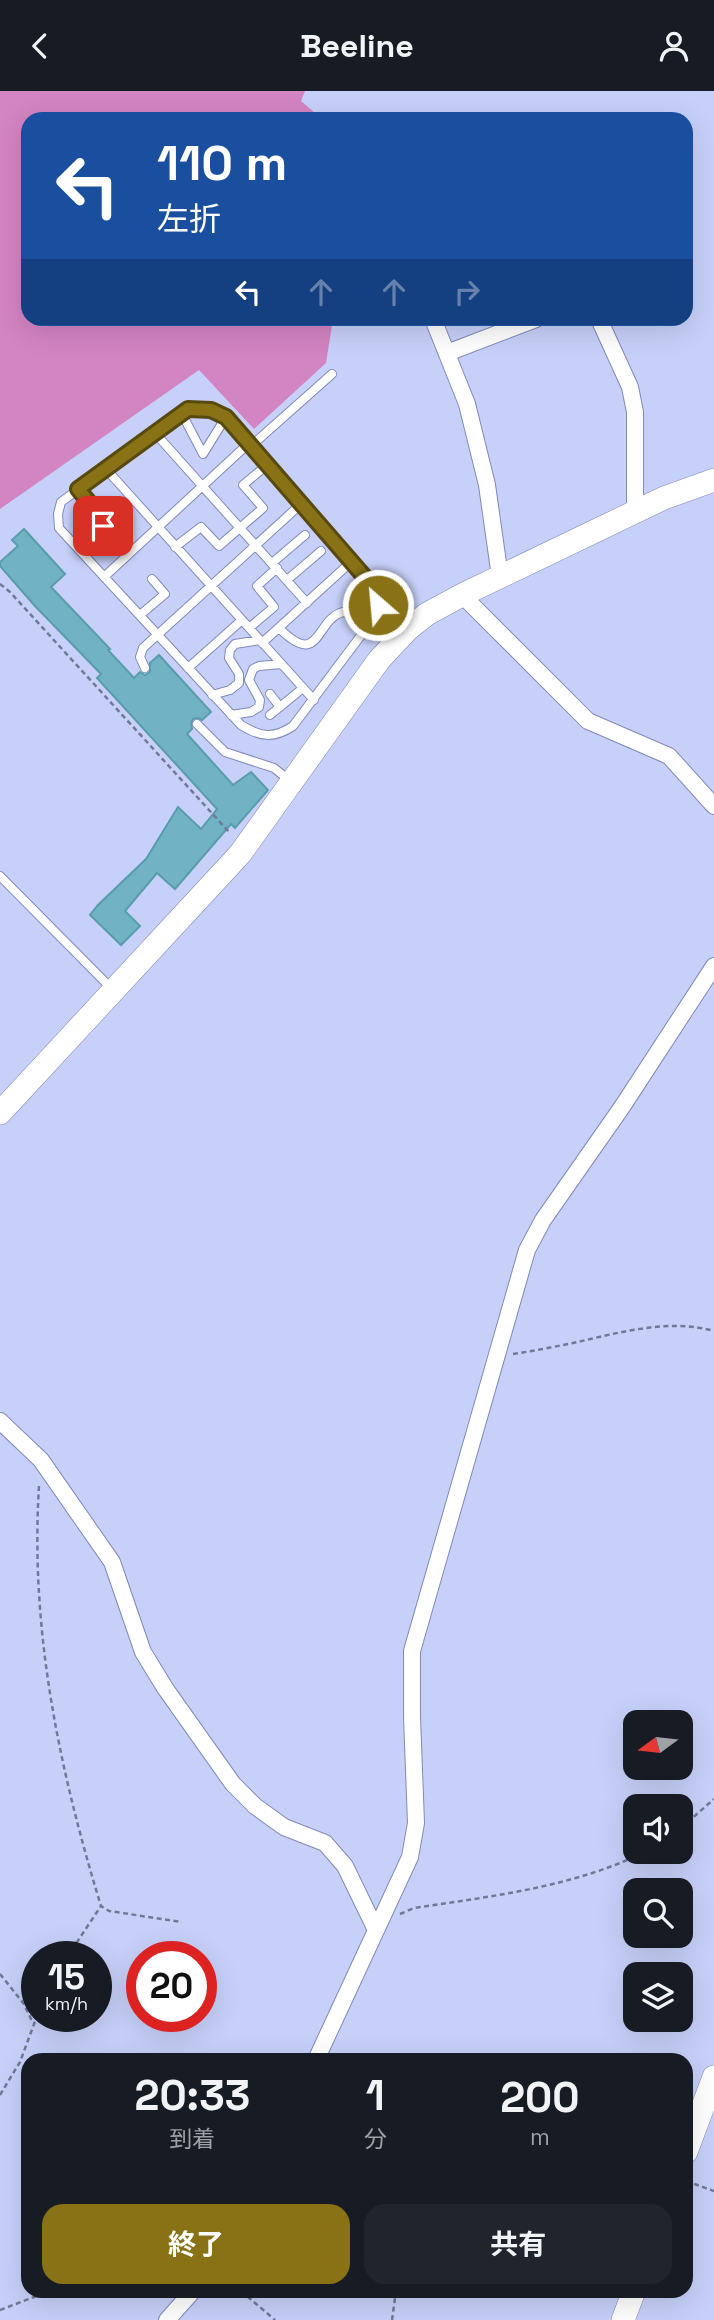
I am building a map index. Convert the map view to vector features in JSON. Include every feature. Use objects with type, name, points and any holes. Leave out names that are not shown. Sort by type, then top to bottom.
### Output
[{"type":"street","points":[[436,326],[467,404],[487,485],[500,577]]},
{"type":"street","points":[[447,353],[518,326]]},
{"type":"street","points":[[602,326],[630,387],[635,412],[635,512]]},
{"type":"street","points":[[0,1113],[218,879],[244,848],[379,660],[408,629],[427,614],[461,595],[664,498],[714,481]]},
{"type":"street","points":[[461,595],[588,721],[669,756],[714,806]]},
{"type":"street","points":[[319,2053],[410,1857],[416,1823],[412,1651],[527,1250],[543,1220],[622,1107],[714,966]]},
{"type":"street","points":[[0,1421],[46,1467],[112,1562],[143,1652],[165,1688],[233,1784],[254,1806],[284,1827],[326,1843],[345,1866],[378,1926]]},
{"type":"street","points":[[693,2133],[714,2077]]},
{"type":"street","points":[[167,2320],[187,2298]]},
{"type":"street","points":[[623,2320],[631,2298]]},
{"type":"lane","points":[[104,577],[332,373]]},
{"type":"lane","points":[[188,409],[211,410],[226,417],[376,590],[378,605],[368,628],[293,726],[280,735],[254,733],[241,725],[59,528],[61,502],[188,409]]},
{"type":"lane","points":[[182,414],[203,454],[226,417]]},
{"type":"lane","points":[[156,433],[307,603]]},
{"type":"lane","points":[[175,547],[201,527],[219,547],[263,508],[243,485],[267,464]]},
{"type":"lane","points":[[106,470],[314,700]]},
{"type":"lane","points":[[78,489],[93,507]]},
{"type":"lane","points":[[102,504],[109,508],[112,516],[108,524],[97,526],[92,522],[90,512],[93,507],[102,504]]},
{"type":"lane","points":[[145,668],[140,657],[143,648],[301,504]]},
{"type":"lane","points":[[249,628],[274,607],[257,586],[305,535]]},
{"type":"lane","points":[[287,580],[320,551]]},
{"type":"lane","points":[[212,695],[230,690],[239,683],[239,674],[229,658],[230,650],[235,644],[261,642],[351,562]]},
{"type":"lane","points":[[140,615],[165,594],[152,579]]},
{"type":"lane","points":[[279,628],[291,640],[309,643],[317,640],[330,618],[343,612],[368,628]]},
{"type":"lane","points":[[188,668],[242,621]]},
{"type":"lane","points":[[231,715],[251,712],[259,707],[260,700],[249,680],[253,669],[281,664]]},
{"type":"lane","points":[[270,715],[303,688]]},
{"type":"lane","points":[[270,694],[280,707]]},
{"type":"lane","points":[[197,724],[225,752],[274,768],[291,782]]},
{"type":"lane","points":[[0,876],[114,991]]},
{"type":"path","points":[[0,585],[10,592],[244,848]]},
{"type":"path","points":[[496,1357],[654,1327],[697,1327],[714,1331]]},
{"type":"path","points":[[46,1467],[39,1483],[37,1569],[49,1696],[53,1724],[84,1851],[101,1906],[109,1911],[182,1922]]},
{"type":"path","points":[[693,1817],[714,1799]]},
{"type":"path","points":[[378,1926],[414,1908],[530,1890],[623,1863]]},
{"type":"path","points":[[78,1941],[101,1906]]},
{"type":"path","points":[[0,1974],[21,2000]]},
{"type":"path","points":[[23,2053],[31,2032]]},
{"type":"path","points":[[0,2095],[21,2059]]},
{"type":"path","points":[[693,2184],[714,2191]]},
{"type":"path","points":[[0,2310],[32,2298]]},
{"type":"path","points":[[249,2298],[275,2320]]},
{"type":"path","points":[[392,2320],[395,2298]]},
{"type":"shaded area","points":[[0,91],[305,91],[301,101],[314,112],[21,112],[21,326],[332,326],[326,363],[254,429],[199,370],[0,509]]},
{"type":"building","points":[[24,529],[65,574],[51,587],[134,678],[140,672],[145,675],[150,672],[150,663],[159,655],[211,712],[202,720],[193,719],[192,729],[187,734],[233,785],[251,772],[268,790],[235,828],[231,824],[175,889],[157,873],[125,911],[140,926],[121,945],[90,915],[146,859],[178,807],[201,829],[217,809],[97,678],[101,674],[0,566],[0,562],[18,546],[12,540]]},
{"type":"route","points":[[103,526],[92,522],[90,512],[93,507],[78,489],[188,409],[211,410],[226,417],[376,590],[378,605]]}]
